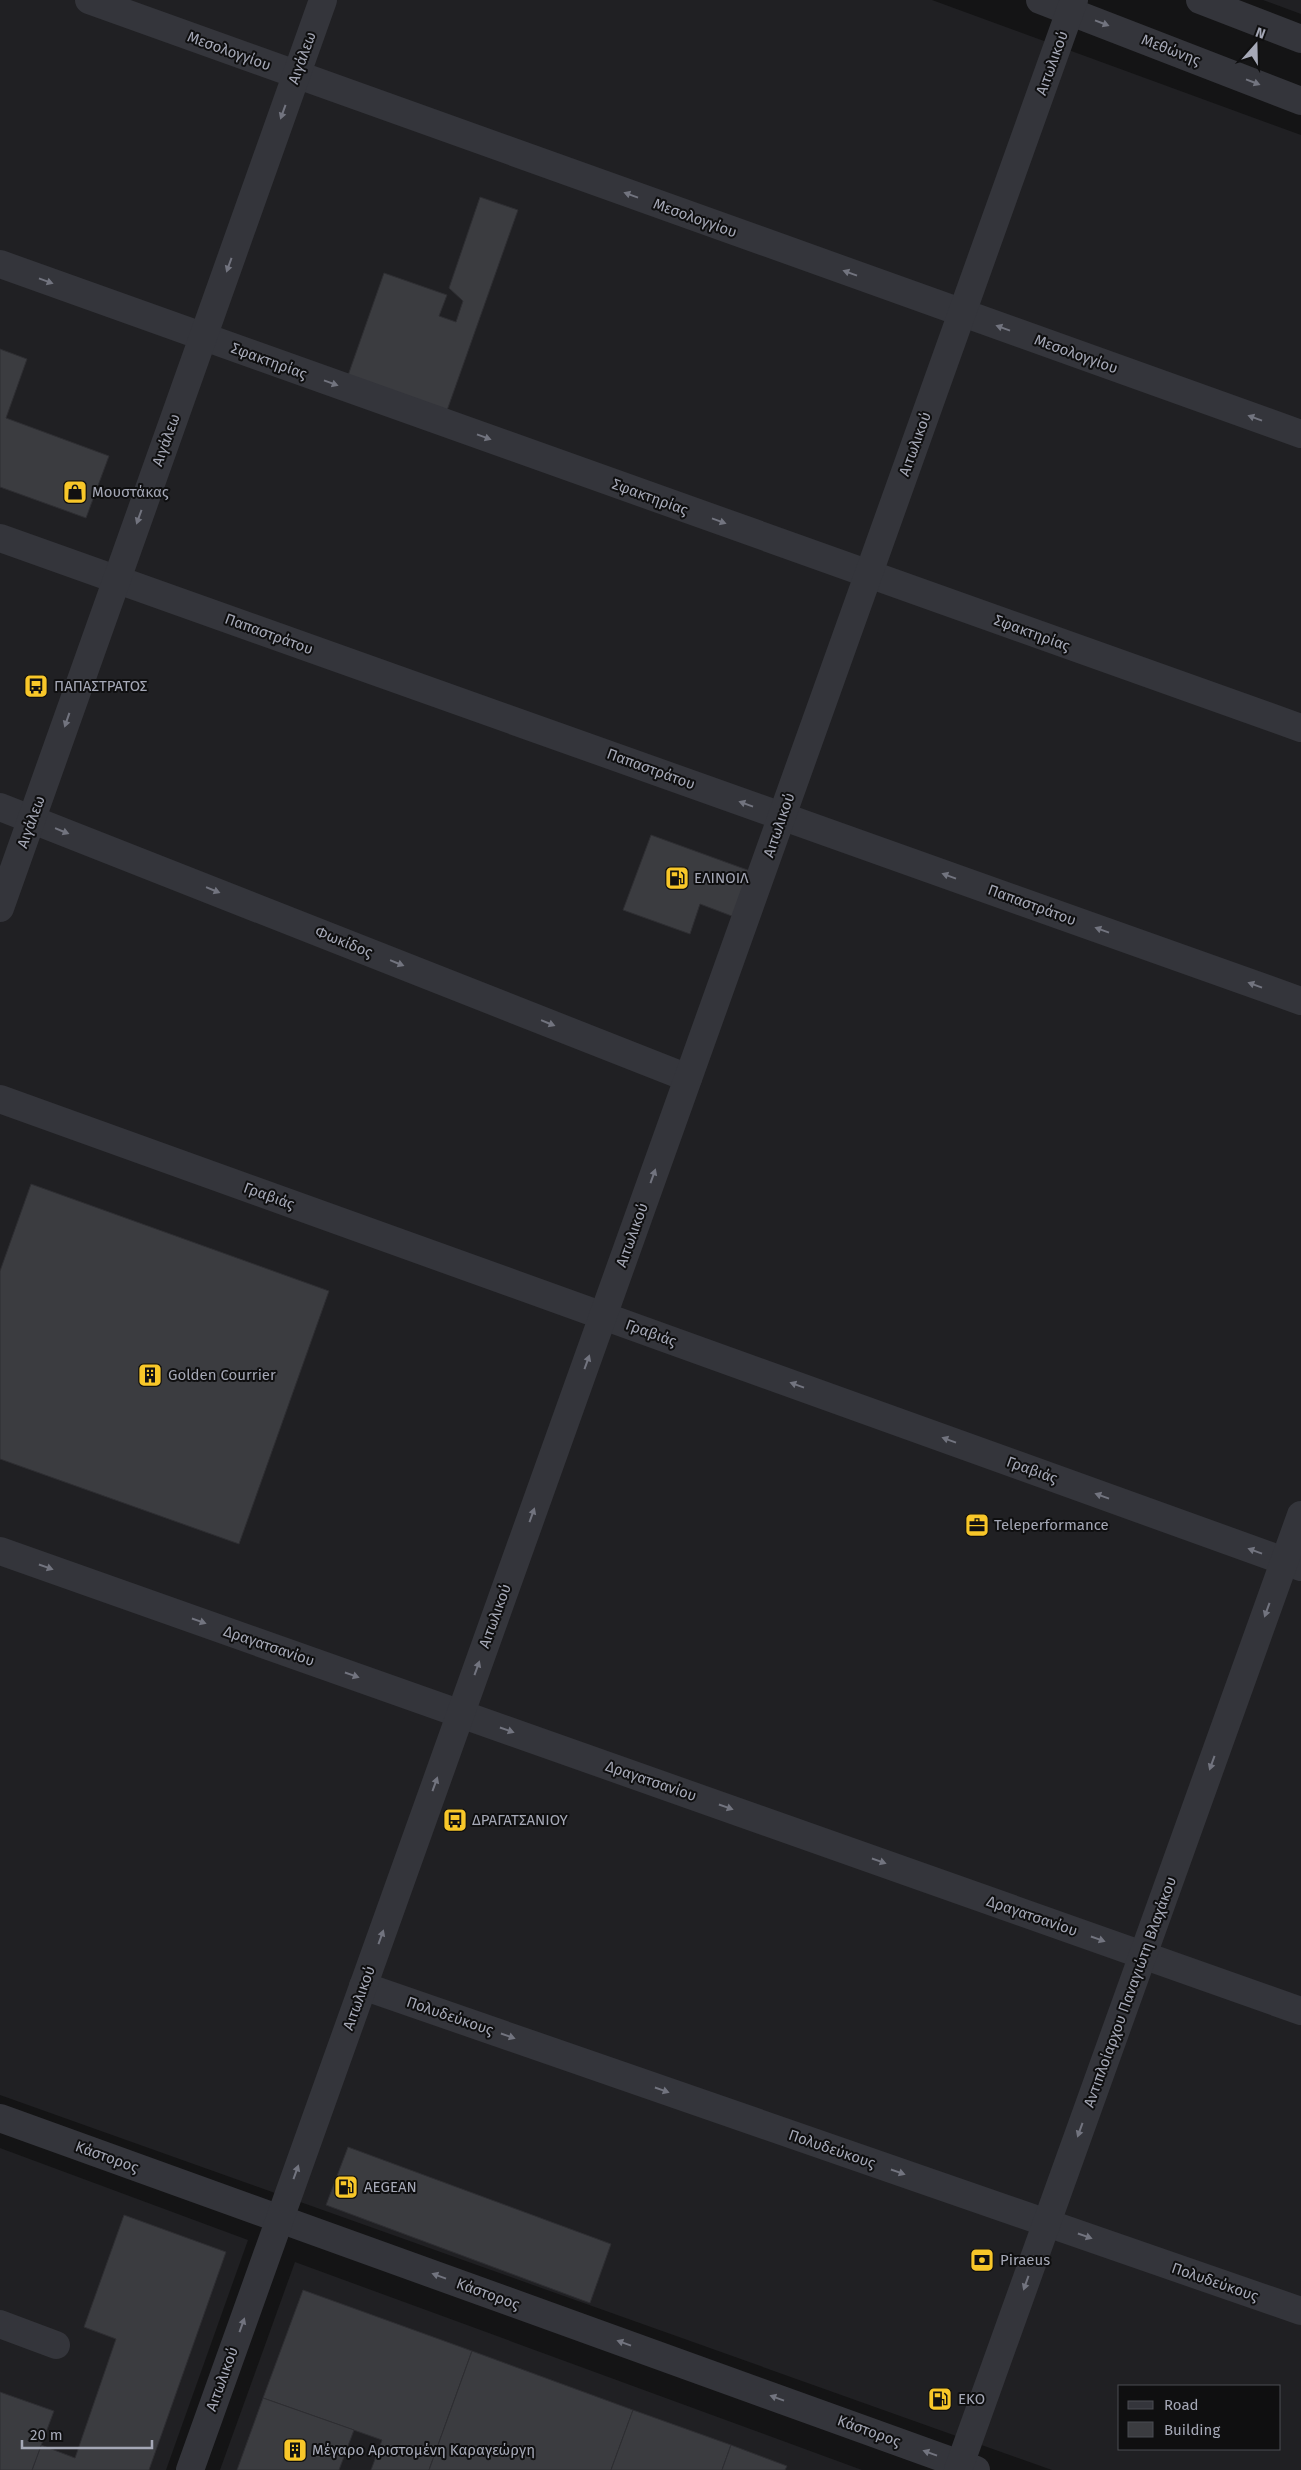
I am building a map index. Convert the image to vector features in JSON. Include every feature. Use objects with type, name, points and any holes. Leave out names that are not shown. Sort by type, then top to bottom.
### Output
[{"type":"street","name":"Μεσολογγίου","points":[[89,0],[296,76],[1301,434]]},
{"type":"street","name":"Αιγάλεω","points":[[0,908],[323,0]]},
{"type":"street","name":"Μεθώνης","points":[[1040,0],[1072,6],[1301,101]]},
{"type":"street","points":[[1200,0],[1301,39]]},
{"type":"street","name":"Αιτωλικού","points":[[190,2470],[1072,6]]},
{"type":"street","name":"Σφακτηρίας","points":[[0,264],[203,338],[1301,728]]},
{"type":"street","name":"Παπαστράτου","points":[[0,538],[1301,1001]]},
{"type":"street","name":"Φωκίδος","points":[[0,808],[688,1078]]},
{"type":"street","name":"Γραβιάς","points":[[0,1099],[1293,1564]]},
{"type":"street","name":"Αντιπλοίαρχου Παναγιώτη Βλαχάκου","points":[[965,2468],[1047,2223],[1143,1955],[1293,1564],[1301,1515]]},
{"type":"street","name":"Δραγατσανίου","points":[[0,1550],[1301,2011]]},
{"type":"street","name":"Πολυδεύκους","points":[[363,1986],[1301,2312]]},
{"type":"street","name":"Κάστορος","points":[[0,2118],[965,2468]]},
{"type":"street","points":[[0,2324],[56,2345]]},
{"type":"shaded area","points":[[0,0],[932,0],[1301,135],[1301,2470],[1052,2470],[0,2095]]},
{"type":"shaded area","points":[[1263,0],[1301,0],[1301,14]]},
{"type":"shaded area","points":[[0,2148],[248,2240],[166,2470],[0,2470]]},
{"type":"shaded area","points":[[295,2262],[862,2470],[220,2470]]},
{"type":"building","points":[[480,197],[518,210],[444,419],[345,384],[384,273],[447,295],[439,316],[456,322],[463,301],[449,288]]},
{"type":"building","points":[[0,349],[27,359],[6,418],[109,456],[86,518],[0,487]]},
{"type":"building","points":[[651,835],[753,872],[737,918],[700,904],[690,934],[623,910]]},
{"type":"building","name":"Golden Courrier","points":[[31,1184],[329,1291],[239,1544],[0,1459],[0,1271]]},
{"type":"building","points":[[348,2147],[611,2244],[590,2303],[326,2205]]},
{"type":"building","points":[[124,2215],[226,2252],[149,2470],[32,2470],[41,2445],[75,2458],[116,2339],[84,2327]]},
{"type":"building","points":[[303,2290],[472,2351],[429,2470],[371,2470],[382,2440],[263,2398]]},
{"type":"building","points":[[472,2351],[633,2410],[611,2470],[429,2470]]},
{"type":"building","points":[[0,2392],[54,2411],[32,2470],[0,2470]]},
{"type":"building","name":"Μέγαρο Αριστομένη Καραγεώργη","points":[[263,2398],[354,2430],[339,2470],[237,2470]]},
{"type":"building","points":[[633,2410],[731,2445],[722,2470],[611,2470]]},
{"type":"building","points":[[731,2445],[787,2466],[785,2470],[722,2470]]},
{"type":"place","name":"Μουστάκας","points":[[75,492]]},
{"type":"place","name":"ΠΑΠΑΣΤΡΑΤΟΣ","points":[[36,686]]},
{"type":"place","name":"ΕΛΙΝΟΙΛ","points":[[677,878]]},
{"type":"place","name":"Golden Courrier","points":[[150,1375]]},
{"type":"place","name":"Teleperformance","points":[[977,1525]]},
{"type":"place","name":"ΔΡΑΓΑΤΣΑΝΙΟΥ","points":[[455,1820]]},
{"type":"place","name":"AEGEAN","points":[[346,2187]]},
{"type":"place","name":"Piraeus","points":[[982,2260]]},
{"type":"place","name":"EKO","points":[[940,2399]]},
{"type":"place","name":"Μέγαρο Αριστομένη Καραγεώργη","points":[[295,2450]]}]
